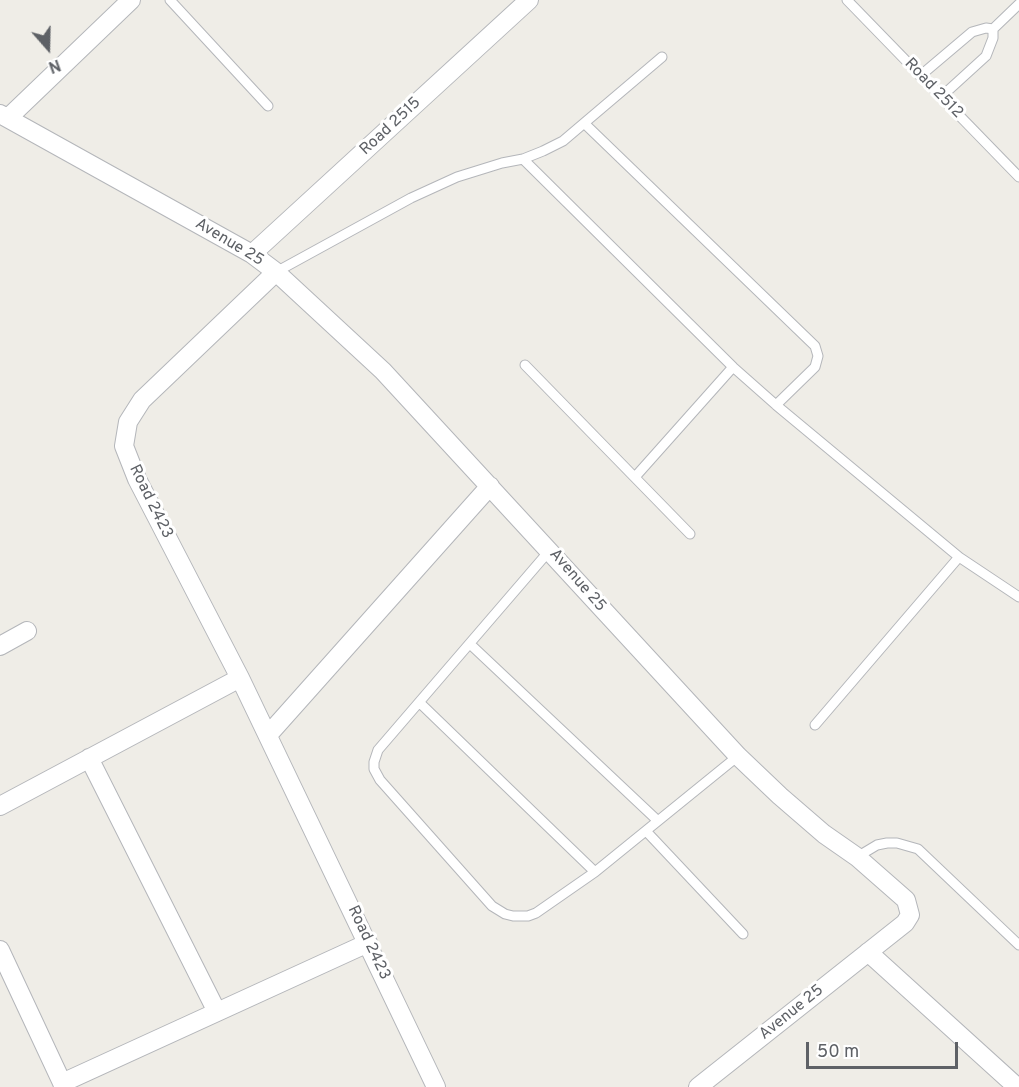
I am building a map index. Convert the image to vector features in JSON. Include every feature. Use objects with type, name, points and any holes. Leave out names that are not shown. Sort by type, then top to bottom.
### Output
[{"type":"street","points":[[4,116],[131,0]]},
{"type":"street","name":"Road 2515","points":[[252,255],[529,0]]},
{"type":"street","name":"Avenue 25","points":[[4,116],[252,255],[276,272],[383,371],[738,756],[824,834],[857,857],[906,900],[910,915],[906,923],[706,1085]]},
{"type":"street","name":"Road 2423","points":[[276,272],[142,400],[128,422],[124,446],[137,479],[268,735],[436,1087]]},
{"type":"street","points":[[268,735],[490,486]]},
{"type":"street","points":[[0,646],[27,631]]},
{"type":"street","points":[[0,806],[240,678]]},
{"type":"street","points":[[89,758],[217,1012]]},
{"type":"street","points":[[0,950],[63,1085],[368,943]]},
{"type":"street","points":[[868,952],[1017,1087]]},
{"type":"lane","points":[[170,0],[268,105]]},
{"type":"lane","name":"Road 2512","points":[[847,0],[1019,177]]},
{"type":"lane","points":[[941,97],[986,56],[993,38],[993,29],[1019,4]]},
{"type":"lane","points":[[920,76],[972,32],[986,28],[993,29]]},
{"type":"lane","points":[[276,272],[411,198],[474,171],[523,159],[562,141],[662,57]]},
{"type":"lane","points":[[585,124],[815,346],[818,356],[815,367],[776,405]]},
{"type":"lane","points":[[523,159],[733,367],[776,405],[959,557],[1019,597]]},
{"type":"lane","points":[[525,365],[690,534]]},
{"type":"lane","points":[[635,477],[733,367]]},
{"type":"lane","points":[[550,550],[378,750],[374,762],[374,768],[380,780],[492,906],[513,916],[528,916],[536,913],[595,872],[738,756]]},
{"type":"lane","points":[[815,725],[959,557]]},
{"type":"lane","points":[[470,644],[658,821]]},
{"type":"lane","points":[[420,703],[595,872]]},
{"type":"lane","points":[[646,831],[744,933]]},
{"type":"lane","points":[[857,857],[877,845],[887,843],[897,843],[918,849],[1019,945]]}]
